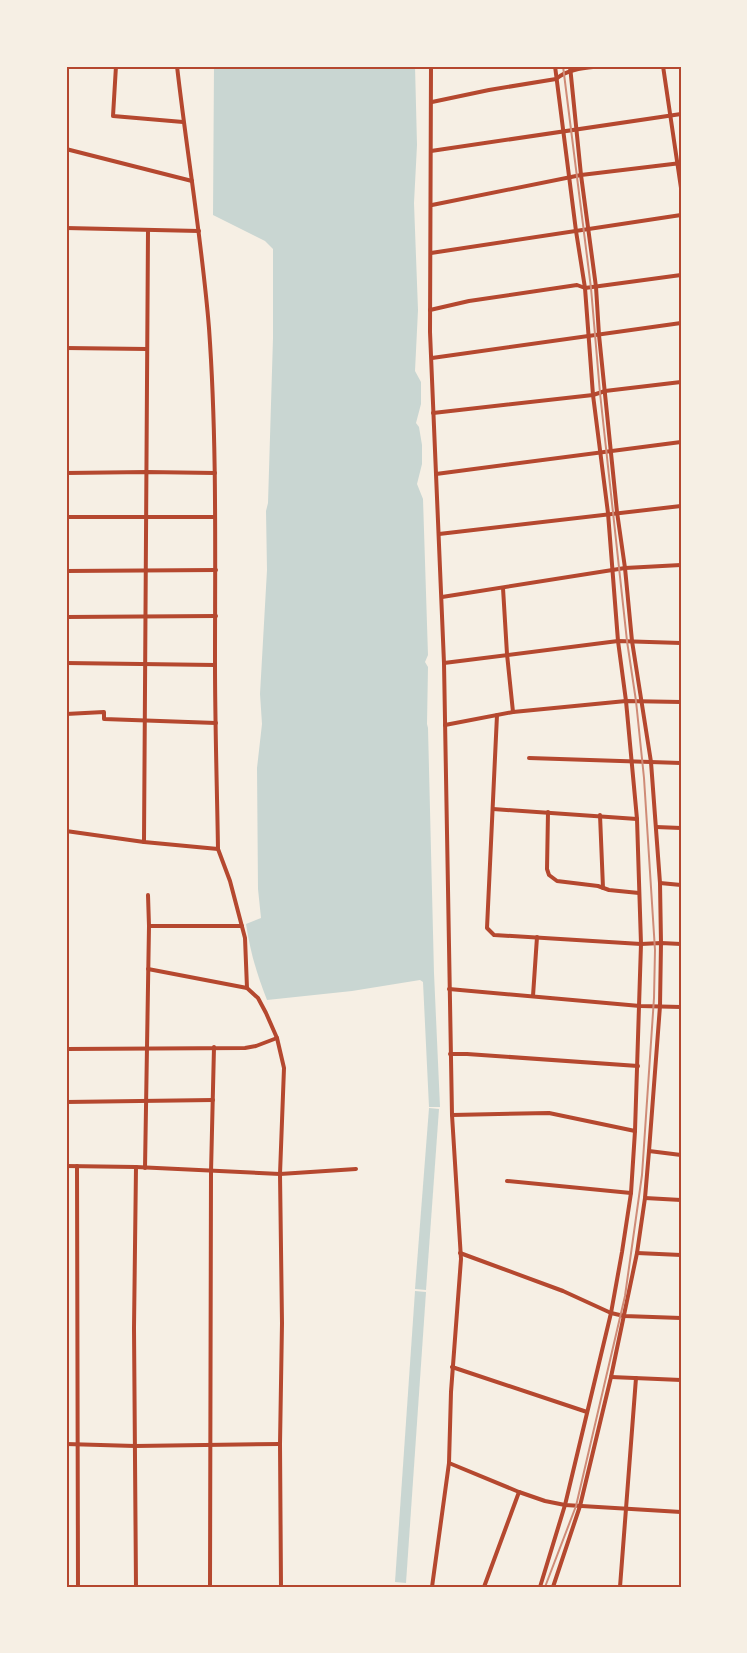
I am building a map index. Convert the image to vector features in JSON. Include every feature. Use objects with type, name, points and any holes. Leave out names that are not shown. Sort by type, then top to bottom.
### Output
[{"type":"street","points":[[116,66],[113,116],[183,122]]},
{"type":"street","points":[[177,66],[199,231],[209,328],[215,473],[215,665],[218,849],[230,882],[245,938],[247,988]]},
{"type":"street","points":[[431,66],[432,205],[430,310],[444,663],[450,1054],[460,1254],[460,1285],[452,1366],[448,1463],[432,1587]]},
{"type":"street","points":[[540,1587],[565,1505],[612,1313],[631,1193],[636,1131],[641,944],[637,819],[626,701],[618,641],[608,513],[593,395],[585,288],[555,66]]},
{"type":"street","points":[[432,102],[556,79],[570,68],[603,66]]},
{"type":"street","points":[[663,66],[679,164],[681,188]]},
{"type":"street","points":[[554,1587],[578,1506],[611,1378],[637,1253],[645,1198],[649,1151],[660,1006],[661,942],[660,884],[651,762],[632,641],[599,335],[596,287],[581,175],[570,68]]},
{"type":"street","points":[[431,151],[681,114]]},
{"type":"street","points":[[66,149],[192,181]]},
{"type":"street","points":[[432,205],[581,175],[679,164]]},
{"type":"street","points":[[431,253],[681,215]]},
{"type":"street","points":[[66,228],[199,231]]},
{"type":"street","points":[[144,842],[148,230]]},
{"type":"street","points":[[430,310],[468,301],[577,285],[585,288],[596,287],[681,275]]},
{"type":"street","points":[[432,358],[681,323]]},
{"type":"street","points":[[66,348],[147,349]]},
{"type":"street","points":[[434,413],[593,395],[605,391],[681,382]]},
{"type":"street","points":[[436,474],[456,473],[681,442]]},
{"type":"street","points":[[66,474],[215,473]]},
{"type":"street","points":[[439,534],[681,506]]},
{"type":"street","points":[[66,517],[215,517]]},
{"type":"street","points":[[442,597],[625,568],[681,566]]},
{"type":"street","points":[[66,571],[216,570]]},
{"type":"street","points":[[503,588],[513,712]]},
{"type":"street","points":[[66,617],[216,616]]},
{"type":"street","points":[[444,663],[618,641],[681,643]]},
{"type":"street","points":[[66,663],[215,665]]},
{"type":"street","points":[[445,725],[513,712],[642,700],[681,702]]},
{"type":"street","points":[[66,714],[104,712],[104,719],[216,723]]},
{"type":"street","points":[[496,715],[487,928],[494,935],[641,944],[661,942],[681,944]]},
{"type":"street","points":[[529,758],[681,763]]},
{"type":"street","points":[[493,809],[637,819]]},
{"type":"street","points":[[548,812],[547,870],[549,875],[557,881],[639,893]]},
{"type":"street","points":[[600,815],[603,888]]},
{"type":"street","points":[[656,827],[681,828]]},
{"type":"street","points":[[66,831],[144,842],[218,849]]},
{"type":"street","points":[[660,884],[681,885]]},
{"type":"street","points":[[145,1168],[148,895]]},
{"type":"street","points":[[149,926],[242,926]]},
{"type":"street","points":[[533,996],[537,937]]},
{"type":"street","points":[[148,969],[247,988],[258,998],[277,1038],[284,1068],[280,1174],[282,1587]]},
{"type":"street","points":[[449,989],[640,1006],[681,1006]]},
{"type":"street","points":[[66,1049],[252,1047],[277,1038]]},
{"type":"street","points":[[210,1587],[211,1172],[214,1048]]},
{"type":"street","points":[[450,1054],[638,1066]]},
{"type":"street","points":[[66,1102],[213,1100]]},
{"type":"street","points":[[452,1115],[549,1113],[636,1131]]},
{"type":"street","points":[[649,1151],[681,1154]]},
{"type":"street","points":[[66,1166],[136,1167],[280,1174],[356,1169]]},
{"type":"street","points":[[77,1166],[78,1587]]},
{"type":"street","points":[[136,1167],[136,1587]]},
{"type":"street","points":[[507,1181],[631,1193]]},
{"type":"street","points":[[645,1198],[681,1200]]},
{"type":"street","points":[[637,1253],[681,1256]]},
{"type":"street","points":[[460,1254],[563,1291],[612,1313],[624,1316],[681,1318]]},
{"type":"street","points":[[452,1366],[587,1412]]},
{"type":"street","points":[[611,1378],[681,1380]]},
{"type":"street","points":[[620,1587],[636,1378]]},
{"type":"street","points":[[66,1444],[135,1446],[280,1444]]},
{"type":"street","points":[[448,1463],[545,1501],[565,1505],[681,1512]]},
{"type":"street","points":[[484,1587],[519,1492]]},
{"type":"shaded area","points":[[214,66],[415,66],[417,145],[414,203],[418,310],[415,371],[421,382],[421,404],[416,423],[419,427],[422,445],[422,464],[417,484],[423,499],[428,655],[425,662],[428,667],[427,724],[440,1107],[429,1107],[423,982],[420,980],[352,991],[267,1000],[250,944],[246,924],[261,918],[258,889],[257,768],[262,724],[260,694],[267,570],[266,511],[268,503],[273,338],[273,249],[265,241],[213,215]]},
{"type":"shaded area","points":[[429,1108],[439,1109],[426,1290],[415,1289]]},
{"type":"shaded area","points":[[415,1291],[426,1292],[406,1583],[395,1582]]},
{"type":"railway","points":[[545,1587],[576,1506],[625,1296],[642,1175],[654,998],[655,950],[644,778],[636,701],[627,641],[600,393],[591,288],[563,66]]}]
